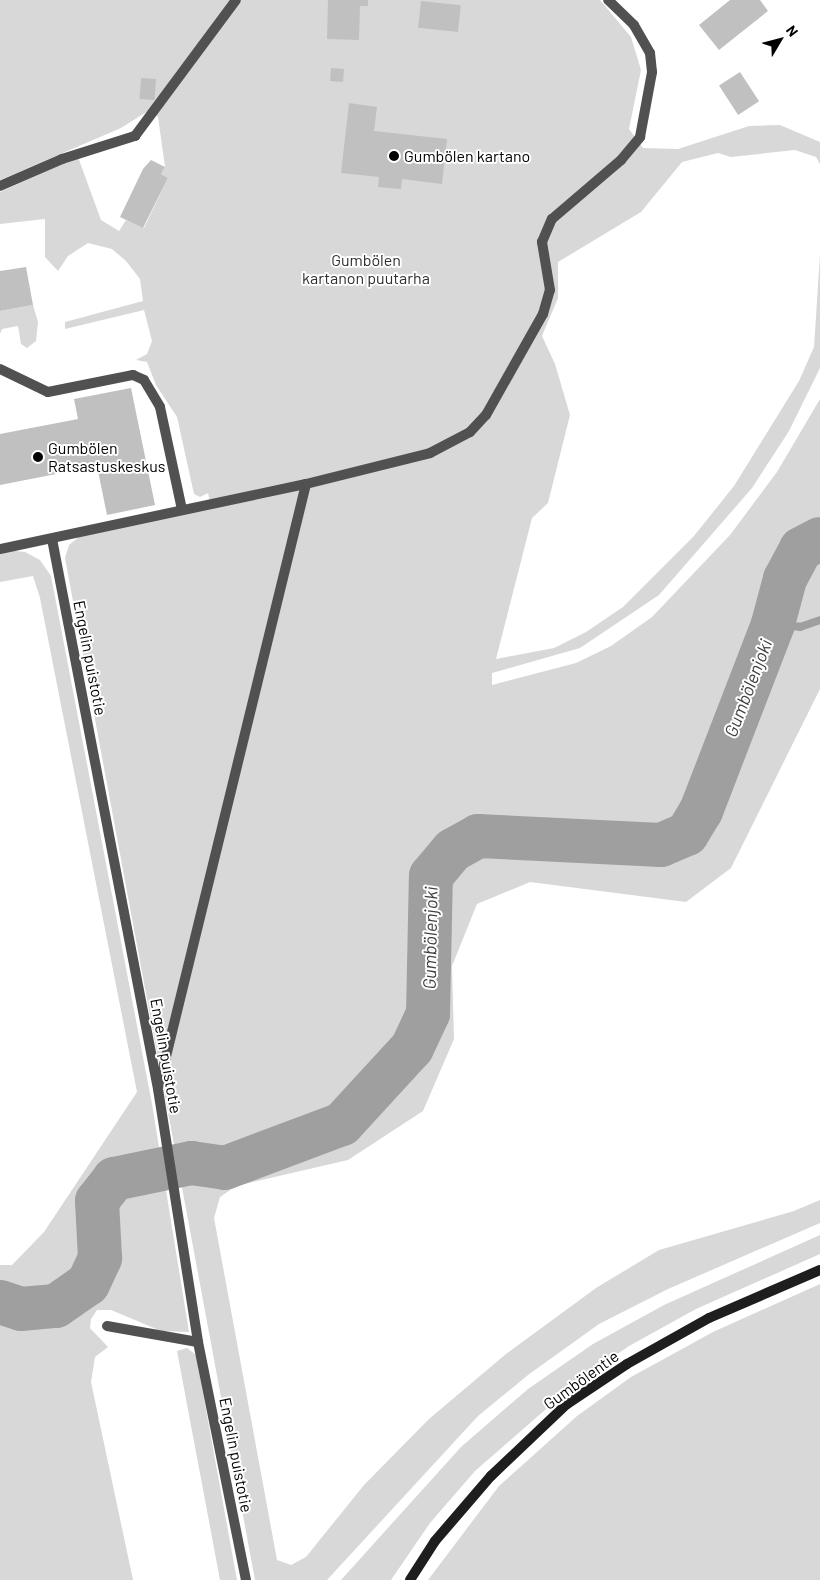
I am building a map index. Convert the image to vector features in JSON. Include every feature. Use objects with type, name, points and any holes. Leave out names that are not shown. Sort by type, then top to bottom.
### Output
[{"type":"main road","name":"Gumbölentie","points":[[410,1580],[435,1541],[491,1476],[567,1404],[627,1364],[709,1318],[820,1270]]},
{"type":"street","points":[[0,186],[62,159],[135,136],[236,0]]},
{"type":"street","points":[[0,548],[52,539],[306,484],[430,453],[470,432],[486,415],[543,314],[550,290],[542,242],[552,219],[621,160],[640,137],[652,72],[650,53],[634,25],[608,0]]},
{"type":"street","points":[[0,368],[48,392],[133,375],[144,380],[160,408],[182,510]]},
{"type":"street","points":[[158,1089],[306,484]]},
{"type":"street","name":"Engelin puistotie","points":[[52,539],[158,1089],[198,1342],[246,1580]]},
{"type":"street","points":[[107,1326],[198,1342]]},
{"type":"green space","name":"Gumbölen kartanon puutarha","points":[[0,0],[600,0],[631,37],[641,70],[629,129],[643,148],[678,149],[749,126],[780,125],[820,142],[820,164],[816,157],[795,150],[731,157],[718,153],[682,162],[641,212],[558,262],[558,298],[542,336],[555,364],[570,415],[548,503],[532,518],[496,659],[554,648],[586,632],[623,607],[694,536],[734,486],[799,381],[814,347],[820,255],[820,368],[789,431],[752,488],[659,595],[580,648],[492,673],[492,685],[576,663],[611,646],[652,617],[730,535],[777,472],[820,399],[820,689],[731,868],[686,902],[530,882],[477,904],[452,966],[454,1039],[423,1111],[348,1160],[236,1186],[220,1197],[214,1218],[277,1560],[291,1565],[306,1557],[364,1485],[429,1419],[506,1354],[596,1288],[659,1250],[794,1211],[820,1200],[820,1223],[668,1289],[599,1324],[528,1375],[478,1416],[327,1580],[255,1580],[65,558],[69,545],[80,536],[211,505],[208,493],[200,497],[194,494],[177,417],[156,385],[147,362],[136,360],[147,354],[152,341],[144,310],[65,329],[65,322],[143,301],[140,279],[126,261],[112,249],[88,243],[68,256],[58,271],[45,257],[45,219],[0,224],[0,192],[78,157],[101,220],[119,231],[126,220],[144,228],[168,178],[161,174],[165,167],[158,117],[148,111],[121,128],[0,180]]},
{"type":"green space","points":[[33,305],[38,322],[36,341],[27,348],[21,344],[18,326],[2,329],[0,334],[0,311]]},
{"type":"green space","points":[[6,550],[25,552],[40,560],[51,576],[152,1104],[189,1332],[161,1331],[111,1310],[97,1310],[91,1319],[90,1328],[108,1347],[95,1357],[91,1382],[133,1580],[0,1580],[0,1265],[12,1265],[44,1232],[137,1092],[40,598],[33,576],[0,582],[0,552]]},
{"type":"green space","points":[[820,1235],[820,1254],[696,1309],[629,1346],[577,1382],[475,1471],[430,1523],[391,1580],[341,1580],[461,1447],[528,1389],[593,1344],[664,1305]]},
{"type":"green space","points":[[820,1284],[820,1580],[428,1580],[499,1486],[577,1416],[631,1377],[713,1332]]},
{"type":"green space","points":[[187,1348],[196,1355],[237,1580],[220,1580],[177,1351]]},
{"type":"building","points":[[328,0],[368,0],[368,6],[360,6],[359,40],[327,39]]},
{"type":"building","points":[[730,0],[760,0],[768,11],[719,50],[699,25]]},
{"type":"building","points":[[421,1],[461,5],[458,32],[418,28]]},
{"type":"building","points":[[331,68],[344,69],[343,82],[330,81]]},
{"type":"building","points":[[740,72],[759,101],[738,115],[719,86]]},
{"type":"building","points":[[141,78],[156,79],[154,100],[140,99]]},
{"type":"building","name":"Gumbölen kartano","points":[[349,103],[377,107],[374,131],[447,139],[442,184],[402,179],[401,189],[378,187],[379,177],[341,173]]},
{"type":"building","points":[[151,160],[165,167],[161,174],[168,178],[143,228],[120,217],[143,169]]},
{"type":"building","points":[[26,267],[33,305],[0,311],[0,271]]},
{"type":"building","points":[[131,388],[155,505],[107,515],[97,466],[0,485],[0,434],[78,419],[74,399]]},
{"type":"waterway","name":"Gumbölenjoki","points":[[0,1302],[21,1309],[56,1306],[88,1284],[100,1258],[97,1201],[114,1179],[191,1163],[225,1168],[342,1124],[412,1048],[428,1014],[431,876],[453,850],[478,836],[661,845],[687,834],[701,811],[773,624],[785,579],[801,549],[820,539]]},
{"type":"waterway","points":[[773,624],[800,627],[820,620]]},
{"type":"place","name":"Gumbölen kartano","points":[[394,156]]},
{"type":"place","name":"Gumbölen Ratsastuskeskus","points":[[38,457]]}]
